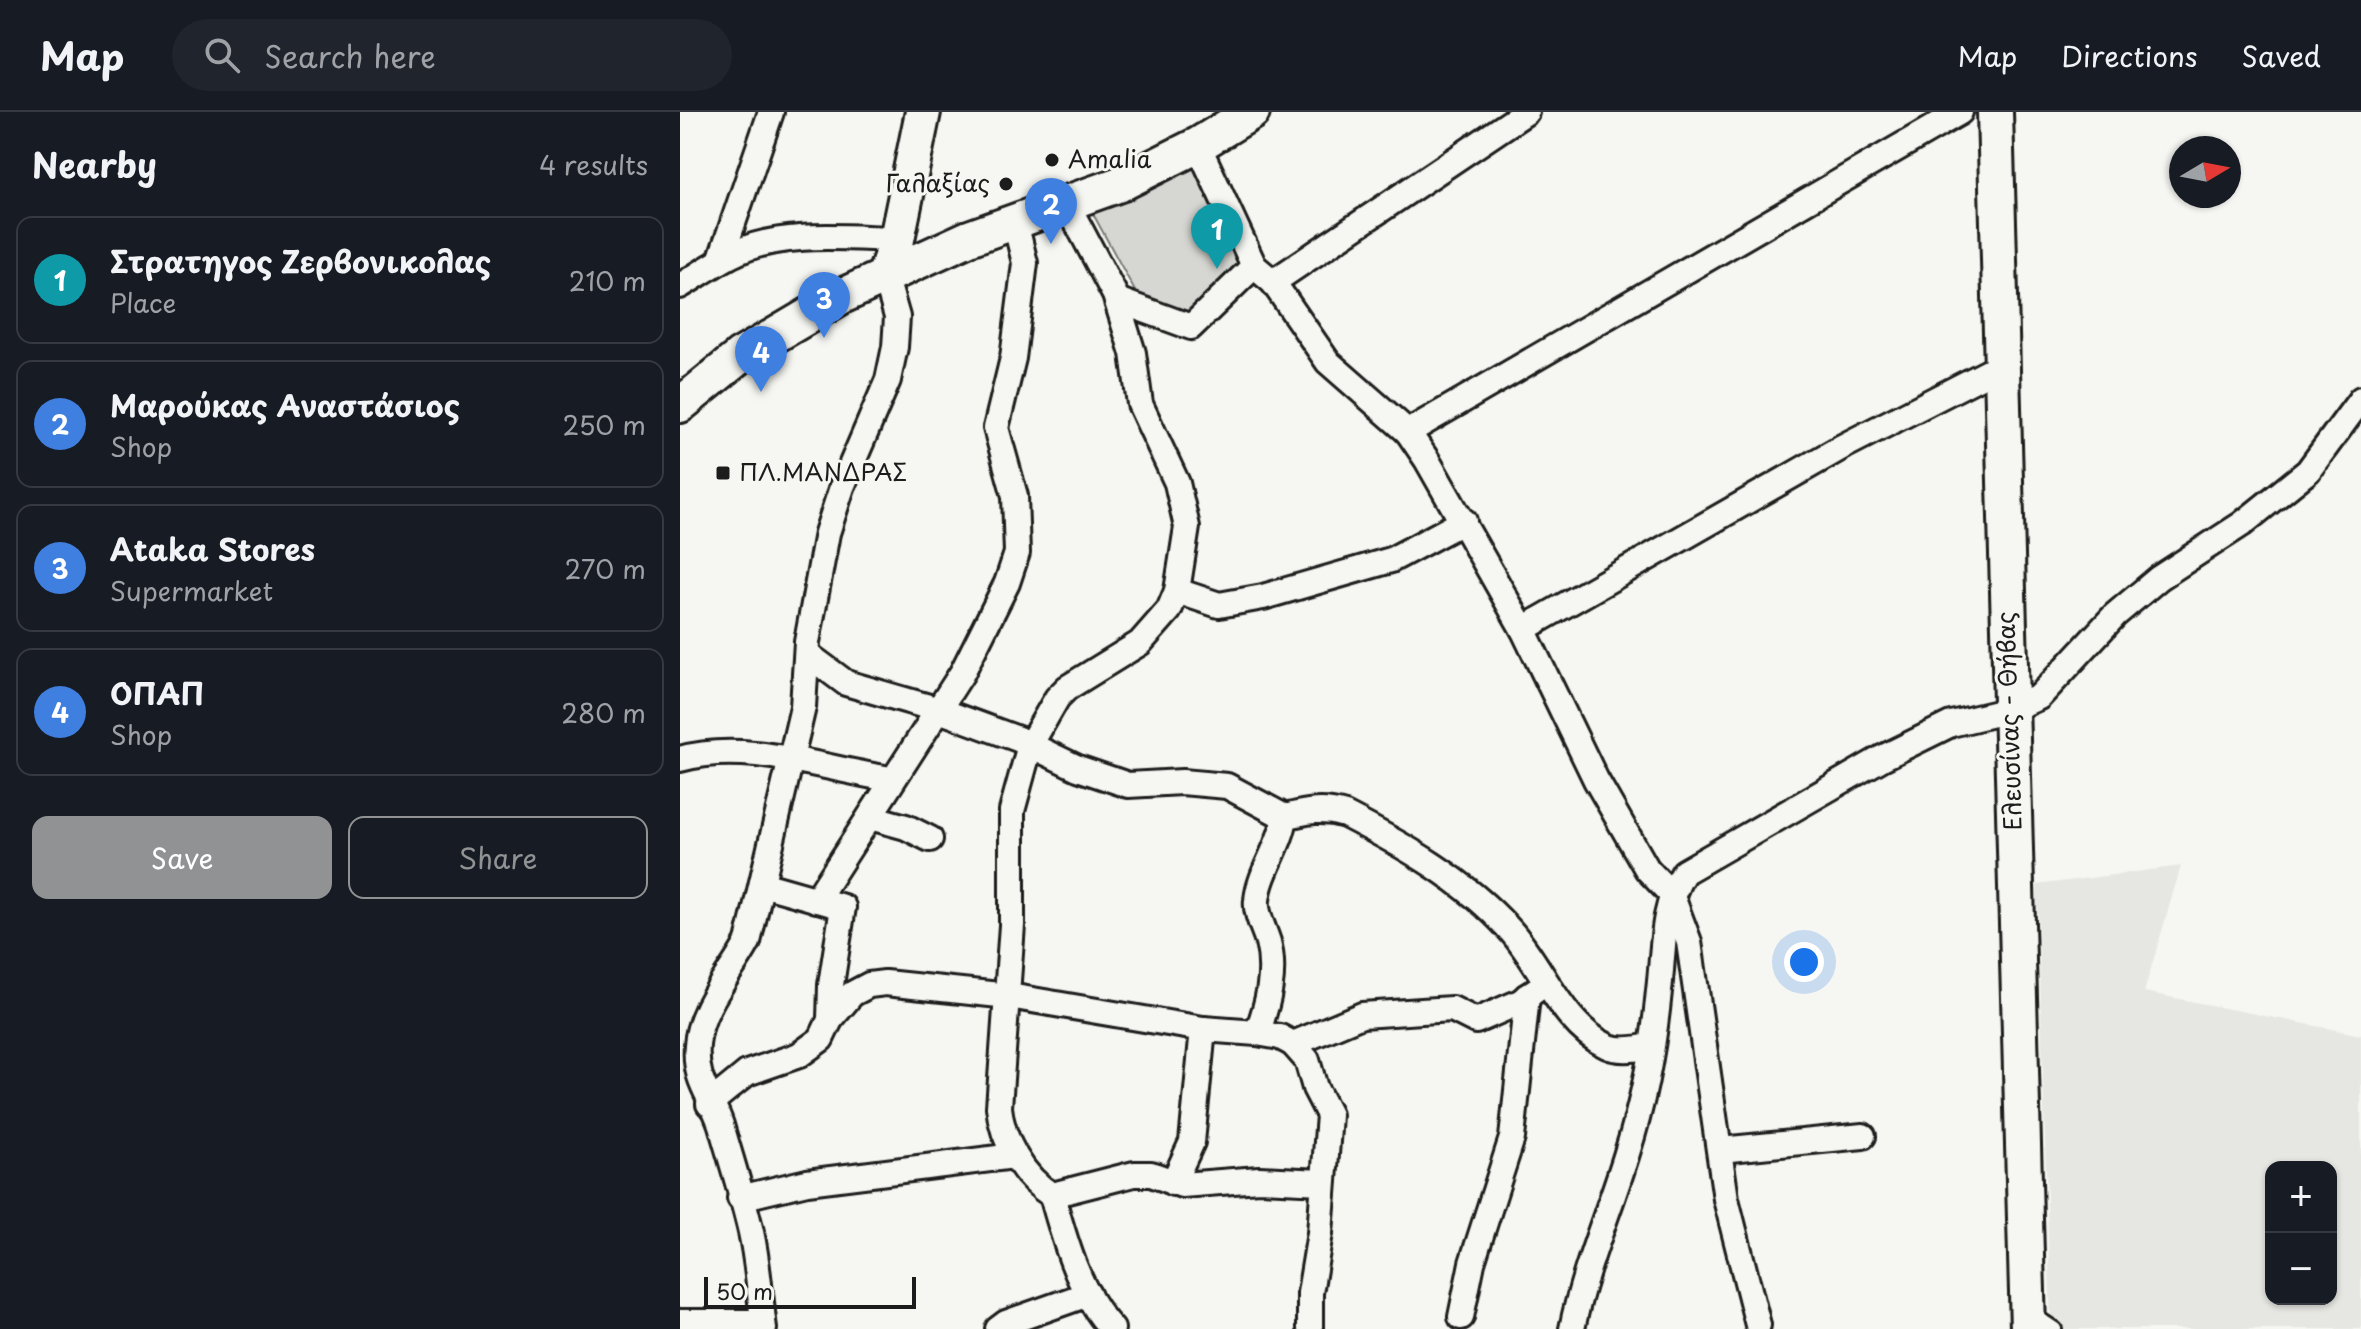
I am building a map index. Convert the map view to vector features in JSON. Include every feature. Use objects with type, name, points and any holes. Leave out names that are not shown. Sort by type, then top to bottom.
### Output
[{"type":"street","points":[[720,261],[771,112]]},
{"type":"street","points":[[680,1322],[764,1325],[751,1231],[720,1122],[689,1079],[702,1021],[715,992],[748,942],[803,707],[807,654],[827,533],[842,487],[880,402],[895,347],[897,317],[885,275],[897,239],[923,112]]},
{"type":"street","points":[[680,405],[740,356],[885,275],[1015,222],[1120,184],[1198,145],[1251,112]]},
{"type":"street","points":[[1273,282],[1526,112]]},
{"type":"street","points":[[1408,432],[1960,112]]},
{"type":"street","name":"Ελευσίνας - Θήβας","points":[[1995,112],[2010,710],[2037,1323]]},
{"type":"street","points":[[1198,145],[1254,266],[1273,282],[1328,362],[1408,432],[1464,521],[1523,629],[1596,780],[1647,869],[1671,894],[1689,942],[1726,1199],[1758,1325]]},
{"type":"street","points":[[1067,204],[1117,300],[1133,353],[1140,404],[1183,501],[1187,527],[1177,591],[1169,610],[1140,643],[1057,698],[1030,745],[1012,811],[1009,996],[999,1107],[1001,1130],[1014,1156],[1041,1189],[1052,1195],[1134,1174],[1151,1174],[1173,1183],[1259,1179],[1322,1182]]},
{"type":"street","points":[[816,900],[962,673],[988,623],[1017,553],[1015,496],[996,428],[1013,358],[1025,263],[1015,222]]},
{"type":"street","points":[[680,286],[720,261],[766,244],[821,238],[897,239]]},
{"type":"street","points":[[1117,300],[1191,327],[1254,266]]},
{"type":"street","points":[[1523,629],[1842,447],[2000,366]]},
{"type":"street","points":[[1572,1329],[1579,1296],[1629,1150],[1650,1046],[1671,894],[1684,872],[1882,758],[1951,724],[2010,710],[2039,697],[2115,615],[2159,578],[2242,524],[2308,471],[2361,399]]},
{"type":"street","points":[[1177,591],[1196,600],[1219,605],[1263,597],[1391,560],[1464,521]]},
{"type":"street","points":[[807,654],[846,683],[936,709],[1030,745],[1078,768],[1128,785],[1182,782],[1227,786],[1285,817],[1309,810],[1329,810],[1379,833],[1442,869],[1497,916],[1575,1018],[1608,1047],[1631,1050],[1650,1046]]},
{"type":"street","points":[[680,759],[723,754],[789,760],[891,779]]},
{"type":"street","points":[[870,817],[906,827],[930,839]]},
{"type":"street","points":[[1257,1033],[1268,1004],[1272,971],[1269,947],[1256,901],[1282,837],[1285,817]]},
{"type":"street","points":[[762,884],[843,907],[831,985],[830,1020]]},
{"type":"street","points":[[1293,1044],[1362,1015],[1452,1009],[1476,1021],[1527,996],[1548,981]]},
{"type":"street","points":[[709,1104],[747,1073],[799,1055],[821,1039],[830,1020],[852,994],[869,985],[885,983],[1009,996],[1203,1029],[1280,1037],[1293,1044],[1307,1060],[1315,1088],[1329,1115],[1320,1233],[1310,1293],[1310,1329]]},
{"type":"street","points":[[1461,1317],[1472,1263],[1512,1138],[1527,996]]},
{"type":"street","points":[[1173,1183],[1192,1142],[1203,1029]]},
{"type":"street","points":[[1720,1150],[1863,1136]]},
{"type":"street","points":[[740,1198],[807,1182],[1014,1156]]},
{"type":"street","points":[[1052,1195],[1062,1232],[1088,1294],[1112,1329]]},
{"type":"street","points":[[998,1329],[1006,1323],[1088,1294]]},
{"type":"shaded area","points":[[1195,166],[1241,263],[1188,312],[1137,295],[1092,212]]},
{"type":"shaded area","points":[[2181,866],[2144,992],[2361,1035],[2361,1329],[2051,1329],[2037,885]]},
{"type":"place","name":"Amalia","points":[[1052,160]]},
{"type":"place","name":"Γαλαξίας","points":[[1006,184]]},
{"type":"place","name":"Μαρούκας Αναστάσιος","points":[[1051,244]]},
{"type":"place","name":"Στρατηγος Ζερβονικολας","points":[[1217,269]]},
{"type":"place","name":"Ataka Stores","points":[[824,338]]},
{"type":"place","name":"ΟΠΑΠ","points":[[761,392]]},
{"type":"place","name":"ΠΛ.ΜΑΝΔΡΑΣ","points":[[723,473]]}]
